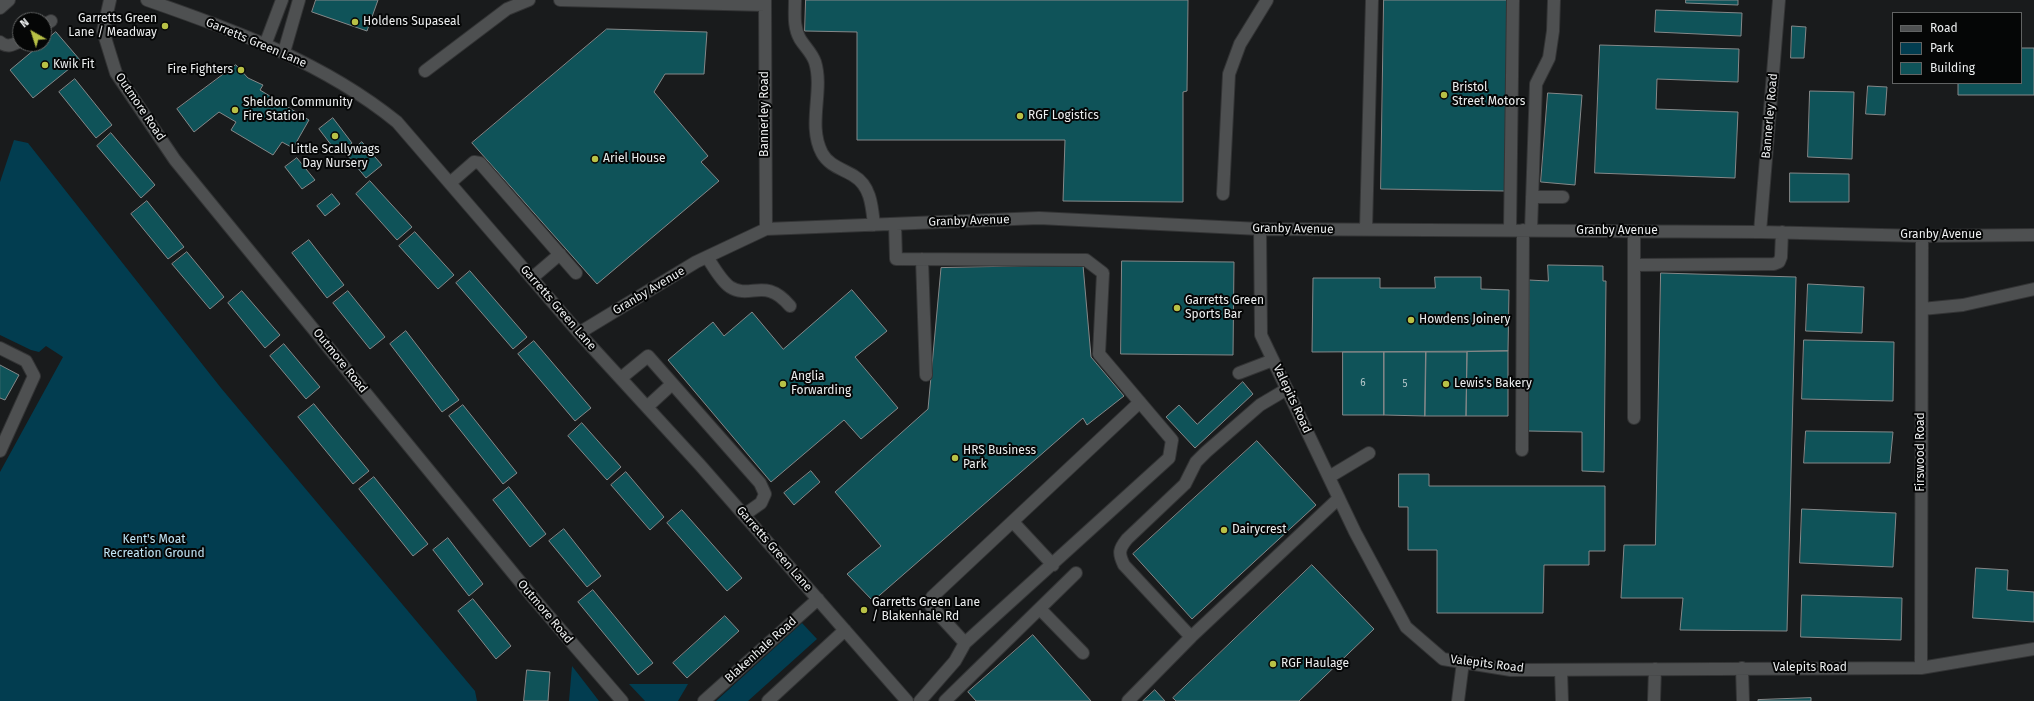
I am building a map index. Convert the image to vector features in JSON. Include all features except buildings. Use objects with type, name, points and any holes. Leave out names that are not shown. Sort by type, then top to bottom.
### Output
[{"type":"street","points":[[0,8],[9,0]]},
{"type":"street","name":"Outmore Road","points":[[110,0],[102,31],[116,73],[175,160],[618,700]]},
{"type":"street","name":"Garretts Green Lane","points":[[149,0],[211,22],[284,52],[369,99],[397,122],[579,333],[744,515],[907,701]]},
{"type":"street","points":[[265,45],[282,0]]},
{"type":"street","points":[[284,52],[299,0]]},
{"type":"street","points":[[425,71],[507,9],[529,0]]},
{"type":"street","points":[[560,0],[765,2]]},
{"type":"street","points":[[795,0],[795,27],[815,62],[817,77],[817,136],[822,153],[830,163],[855,176],[865,186],[871,200],[874,225]]},
{"type":"street","points":[[1223,194],[1229,74],[1240,44],[1267,0]]},
{"type":"street","points":[[1366,229],[1372,0]]},
{"type":"street","points":[[1510,230],[1513,0]]},
{"type":"street","points":[[1522,450],[1527,230],[1532,197],[1536,84],[1549,58],[1553,31],[1554,0]]},
{"type":"street","name":"Bannerley Road","points":[[1760,232],[1779,0]]},
{"type":"street","name":"Bannerley Road","points":[[765,2],[766,229]]},
{"type":"street","points":[[0,42],[4,45],[12,45]]},
{"type":"street","points":[[450,183],[474,162],[480,163],[576,273]]},
{"type":"street","points":[[1532,197],[1563,197]]},
{"type":"street","name":"Granby Avenue","points":[[579,333],[707,257],[766,229],[1039,218],[1260,229],[1782,232],[1922,236],[2034,235]]},
{"type":"street","points":[[895,224],[896,259],[1086,260],[1103,273],[1099,354],[1172,440],[1169,458],[965,643],[955,661],[920,701]]},
{"type":"street","name":"Valepits Road","points":[[1260,229],[1261,335],[1339,498],[1406,627],[1443,658],[1511,670],[1921,668],[2034,649]]},
{"type":"street","points":[[1634,231],[1634,418]]},
{"type":"street","points":[[1634,265],[1774,264],[1779,262],[1781,257],[1782,232]]},
{"type":"street","name":"Firswood Road","points":[[1921,668],[1922,236]]},
{"type":"street","points":[[532,278],[560,254]]},
{"type":"street","points":[[707,257],[730,287],[741,290],[761,289],[775,292],[790,306]]},
{"type":"street","points":[[922,259],[926,375]]},
{"type":"street","points":[[1922,309],[1963,305],[2034,289]]},
{"type":"street","points":[[0,348],[26,361],[34,376],[0,451]]},
{"type":"street","points":[[621,378],[648,356],[760,483],[765,494],[761,503],[744,515]]},
{"type":"street","points":[[1239,373],[1273,360]]},
{"type":"street","points":[[647,407],[672,384]]},
{"type":"street","points":[[1191,637],[1124,565],[1120,557],[1119,549],[1127,539],[1185,484],[1196,462],[1206,452],[1260,405],[1287,389]]},
{"type":"street","points":[[965,643],[931,606],[932,597],[1140,402]]},
{"type":"street","points":[[1329,477],[1369,452]]},
{"type":"street","points":[[1128,701],[1191,637],[1339,498]]},
{"type":"street","points":[[1013,522],[1053,564]]},
{"type":"street","points":[[951,699],[1076,573]]},
{"type":"street","name":"Blakenhale Road","points":[[704,701],[818,599]]},
{"type":"street","points":[[1040,609],[1083,653]]},
{"type":"street","points":[[768,701],[845,630]]},
{"type":"street","points":[[1458,701],[1463,662]]},
{"type":"street","points":[[1742,668],[1743,701]]},
{"type":"street","points":[[1654,701],[1655,669]]},
{"type":"street","points":[[1561,670],[1562,701]]},
{"type":"green space","name":"Kent's Moat Recreation Ground","points":[[14,140],[28,143],[221,388],[475,691],[477,701],[0,701],[0,472],[63,357],[46,346],[39,352],[31,350],[0,335],[0,182]]},
{"type":"green space","points":[[802,623],[817,639],[748,701],[716,701]]},
{"type":"green space","points":[[572,666],[599,701],[569,701]]},
{"type":"green space","points":[[629,684],[688,684],[678,701],[645,701]]},
{"type":"place","name":"Holdens Supaseal","points":[[355,22]]},
{"type":"place","name":"Garretts Green Lane / Meadway","points":[[165,26]]},
{"type":"place","name":"Kwik Fit","points":[[45,65]]},
{"type":"place","name":"Fire Fighters","points":[[241,70]]},
{"type":"place","name":"Bristol Street Motors","points":[[1444,95]]},
{"type":"place","name":"Sheldon Community Fire Station","points":[[235,110]]},
{"type":"place","name":"RGF Logistics","points":[[1020,116]]},
{"type":"place","name":"Little Scallywags Day Nursery","points":[[335,136]]},
{"type":"place","name":"Ariel House","points":[[595,159]]},
{"type":"place","name":"Garretts Green Sports Bar","points":[[1177,308]]},
{"type":"place","name":"Howdens Joinery","points":[[1411,320]]},
{"type":"place","name":"Anglia Forwarding","points":[[783,384]]},
{"type":"place","name":"Lewis's Bakery","points":[[1446,384]]},
{"type":"place","name":"HRS Business Park","points":[[955,458]]},
{"type":"place","name":"Dairycrest","points":[[1224,530]]},
{"type":"place","name":"Garretts Green Lane / Blakenhale Rd","points":[[864,610]]},
{"type":"place","name":"RGF Haulage","points":[[1273,664]]}]
